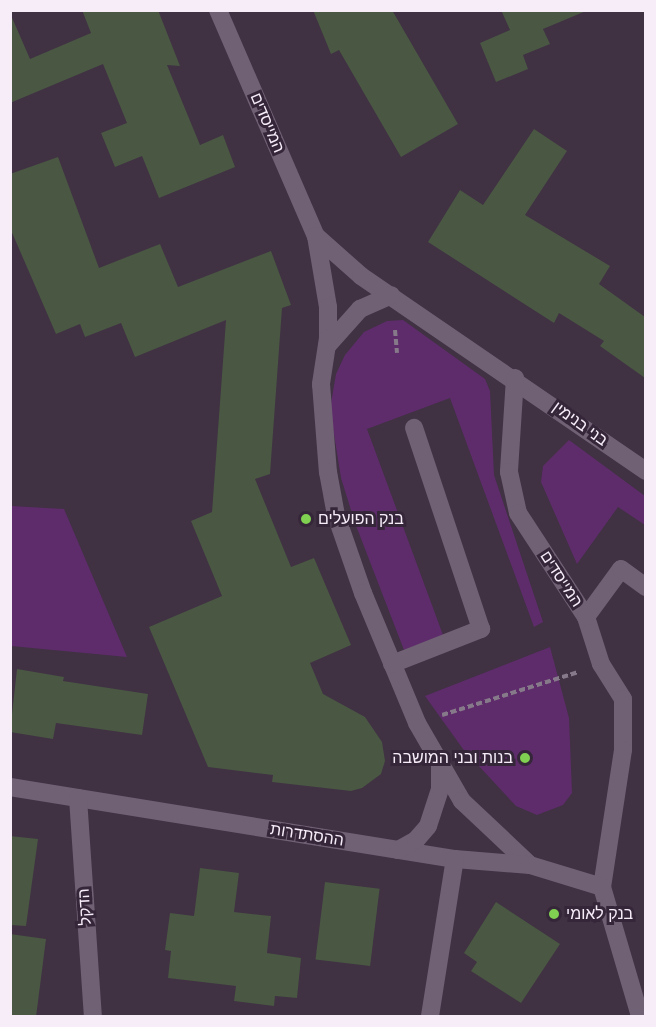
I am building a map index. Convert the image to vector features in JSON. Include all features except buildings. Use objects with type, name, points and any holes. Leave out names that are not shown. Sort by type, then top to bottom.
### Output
[{"type":"street","name":"המייסדים","points":[[218,10],[316,236],[326,279],[327,346],[321,418],[336,515],[392,664],[417,723],[440,765],[462,801],[530,865]]},
{"type":"street","name":"המייסדים","points":[[316,236],[391,295],[515,378],[510,489],[518,513],[586,617],[601,664],[623,699],[623,750],[602,887],[640,1017]]},
{"type":"street","points":[[327,346],[360,309],[391,295]]},
{"type":"street","name":"בני בנימין","points":[[515,378],[645,471]]},
{"type":"street","points":[[392,664],[481,628],[414,428]]},
{"type":"street","points":[[586,617],[621,569],[645,587]]},
{"type":"street","points":[[398,850],[416,840],[428,826],[440,788],[440,765]]},
{"type":"street","name":"ההסתדרות","points":[[10,787],[455,859],[530,865],[602,887]]},
{"type":"street","name":"הדקל","points":[[78,798],[93,1017]]},
{"type":"street","points":[[430,1017],[455,859]]},
{"type":"path","points":[[393,317],[397,353]]},
{"type":"path","points":[[417,723],[601,664]]},
{"type":"shaded area","points":[[403,320],[485,379],[490,391],[494,475],[543,622],[534,627],[450,398],[367,429],[443,635],[404,650],[355,523],[341,478],[330,409],[336,374],[345,355],[364,332],[387,321]]},
{"type":"shaded area","points":[[569,440],[645,496],[645,525],[618,507],[577,564],[541,482],[543,466]]},
{"type":"shaded area","points":[[11,506],[64,509],[127,657],[11,646]]},
{"type":"shaded area","points":[[550,647],[569,718],[572,793],[563,805],[537,815],[516,806],[463,749],[425,696]]},
{"type":"place","name":"בנק הפועלים","points":[[306,519]]},
{"type":"place","name":"בנות ובני המושבה","points":[[525,758]]},
{"type":"place","name":"בנק לאומי","points":[[554,914]]}]
